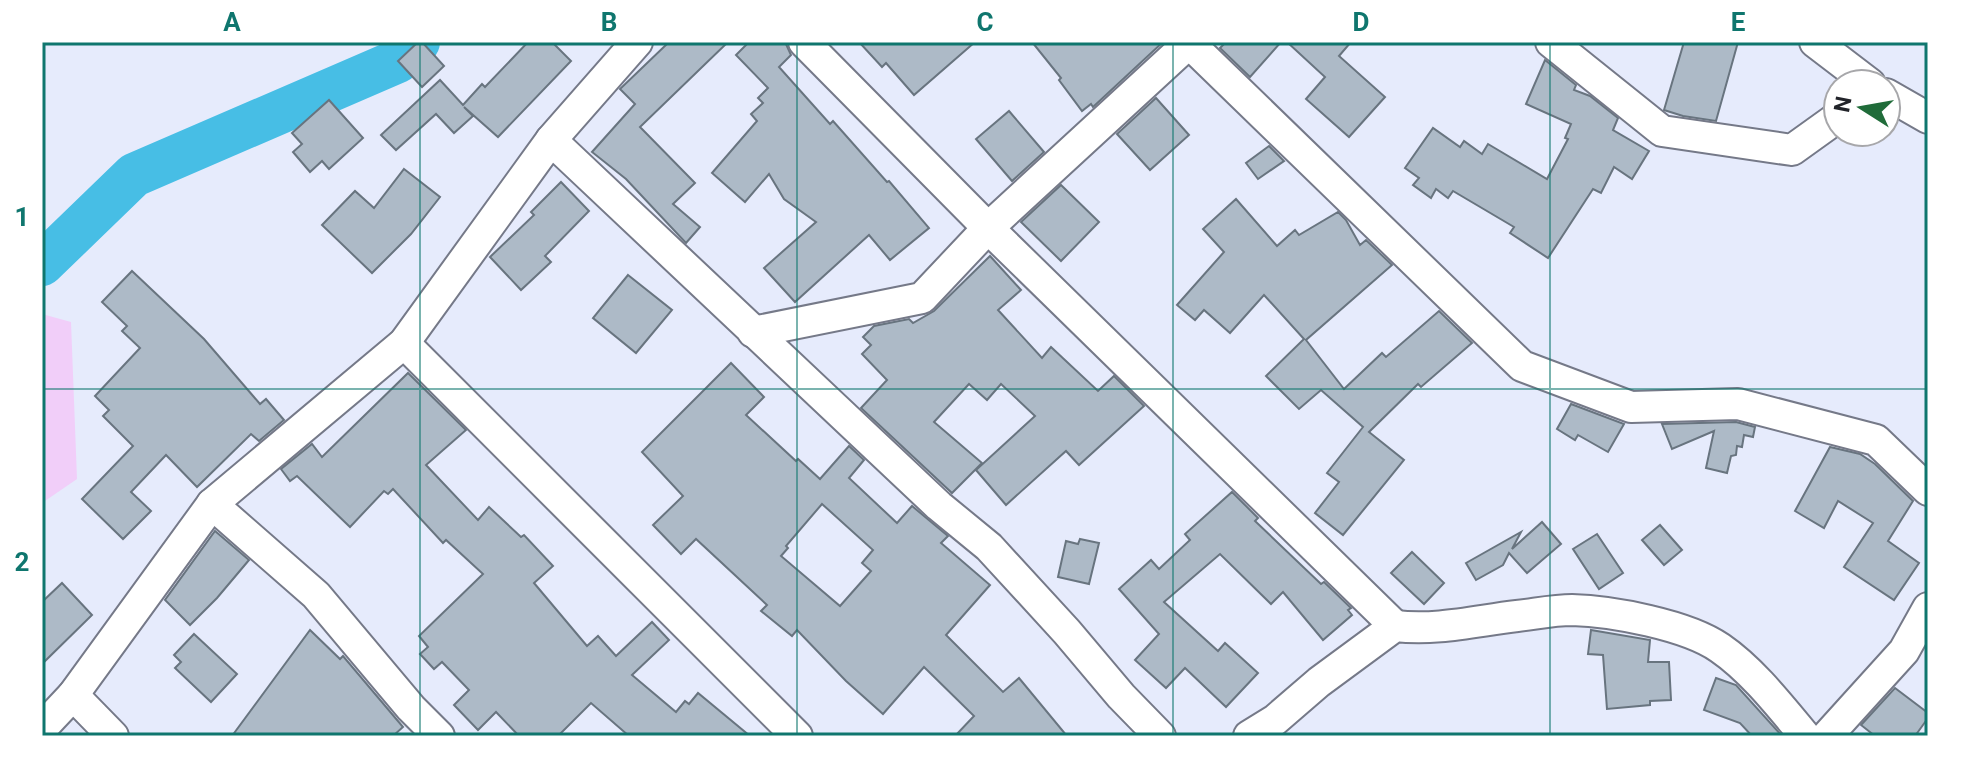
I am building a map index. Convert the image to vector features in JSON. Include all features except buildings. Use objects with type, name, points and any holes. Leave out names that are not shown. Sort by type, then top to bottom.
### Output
[{"type":"street","points":[[42,728],[73,695],[212,504],[404,343],[551,140],[637,42]]},
{"type":"street","points":[[804,42],[988,228],[1395,626],[1449,627],[1572,610],[1628,617],[1674,628],[1703,637],[1722,649],[1761,686],[1805,736]]},
{"type":"street","points":[[753,332],[922,298],[988,228],[1189,42],[1522,366],[1631,407],[1738,404],[1876,440],[1928,490]]},
{"type":"street","points":[[1551,42],[1662,131],[1792,150],[1822,128]]},
{"type":"street","points":[[1815,42],[1849,68]]},
{"type":"street","points":[[1902,103],[1928,118]]},
{"type":"street","points":[[551,140],[939,506],[989,547],[1160,736]]},
{"type":"street","points":[[404,343],[797,736]]},
{"type":"street","points":[[212,504],[316,595],[411,708],[439,736]]},
{"type":"street","points":[[1827,736],[1904,651],[1928,608]]},
{"type":"street","points":[[1249,736],[1275,720],[1319,682],[1395,626]]},
{"type":"street","points":[[73,695],[113,736]]},
{"type":"shaded area","points":[[42,314],[71,322],[77,479],[42,503]]},
{"type":"waterway","points":[[42,264],[134,175],[398,61],[418,42]]}]
